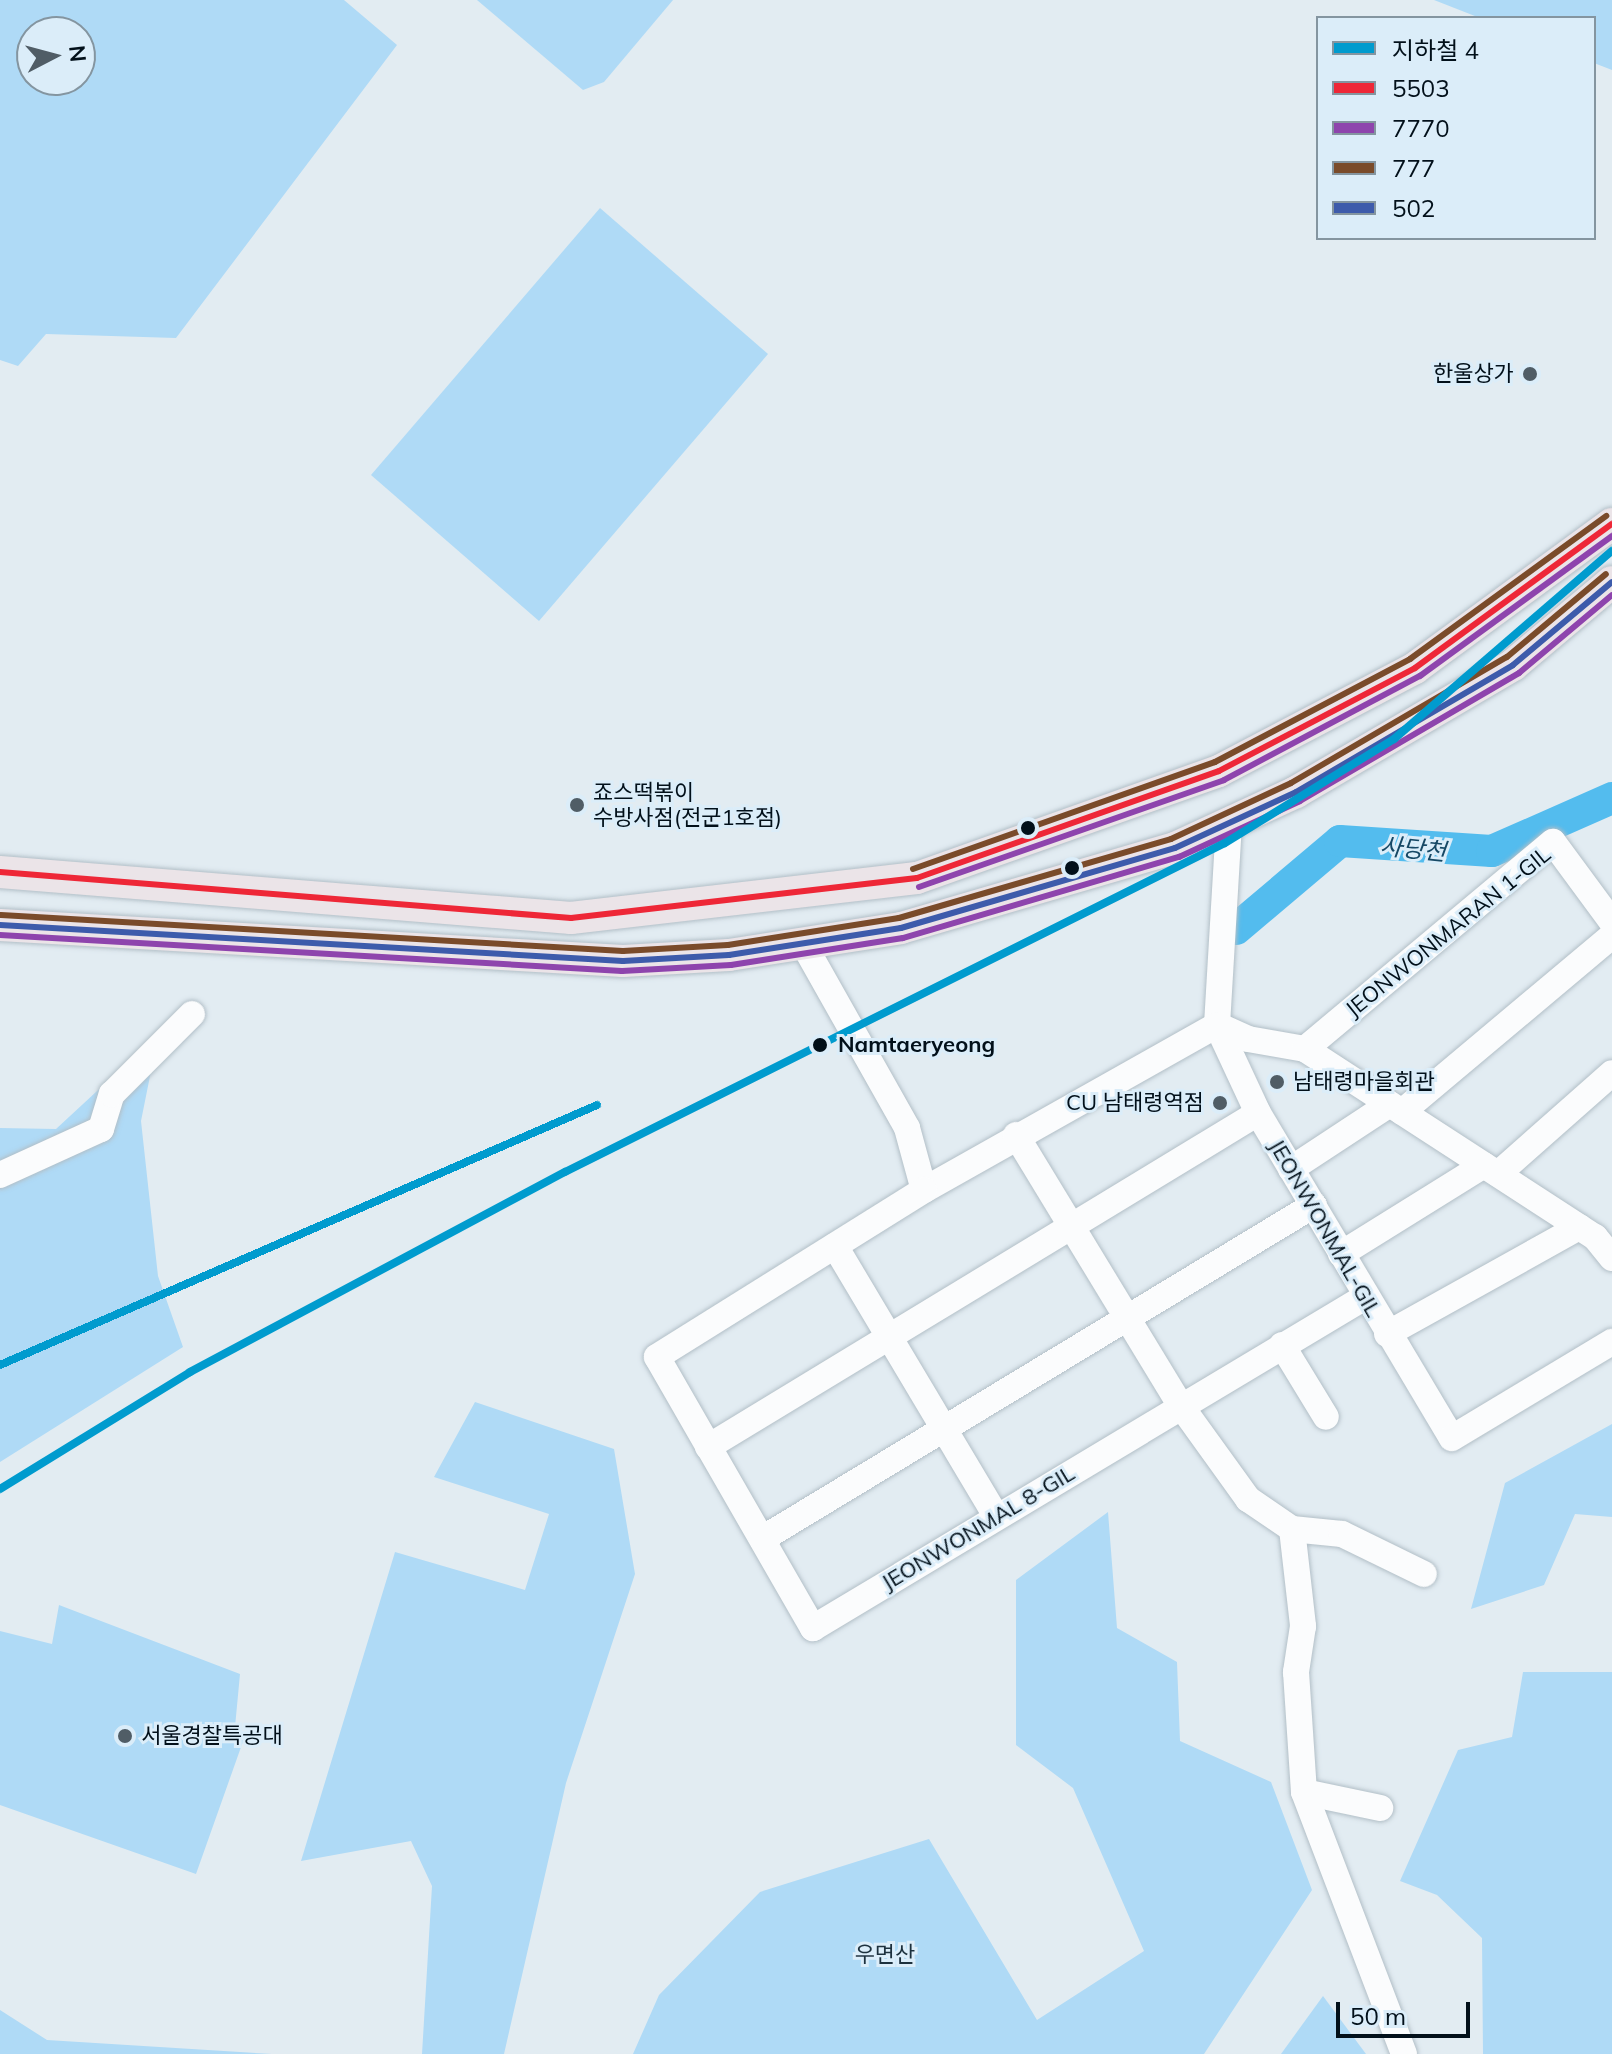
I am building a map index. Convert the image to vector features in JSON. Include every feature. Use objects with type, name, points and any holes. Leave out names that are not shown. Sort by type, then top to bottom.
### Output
[{"type":"main road","points":[[0,872],[571,918],[730,905],[917,878],[1219,771],[1415,668],[1612,524]]},
{"type":"main road","points":[[0,925],[231,941],[623,961],[804,945],[1066,886],[1229,823],[1405,732],[1513,665],[1612,582]]},
{"type":"main road","points":[[1219,771],[1229,823]]},
{"type":"main road","points":[[231,941],[235,892]]},
{"type":"street","name":"JEONWONMAL-GIL","points":[[1229,823],[1217,1025],[1258,1113],[1387,1334],[1452,1438],[1612,1342]]},
{"type":"street","name":"JEONWONMARAN 1-GIL","points":[[1305,1049],[1553,842],[1612,922]]},
{"type":"street","points":[[1291,1169],[1396,1108],[1612,936]]},
{"type":"street","points":[[804,945],[907,1128],[924,1190]]},
{"type":"street","points":[[97,1160],[101,1129],[112,1094],[192,1014]]},
{"type":"street","points":[[1314,1205],[762,1539],[657,1357],[1016,1135],[1217,1025],[1248,1039],[1305,1049],[1491,1170],[1595,1229],[1612,1258]]},
{"type":"street","points":[[1341,1254],[1491,1170],[1612,1073]]},
{"type":"street","points":[[708,1447],[1258,1113]]},
{"type":"street","points":[[0,1175],[101,1129]]},
{"type":"street","points":[[1016,1135],[1181,1406],[1248,1499],[1292,1529],[1342,1534],[1424,1574]]},
{"type":"street","points":[[1387,1334],[1595,1229]]},
{"type":"street","points":[[835,1246],[996,1516]]},
{"type":"street","name":"JEONWONMAL 8-GIL","points":[[762,1539],[813,1628],[1365,1297]]},
{"type":"street","points":[[1282,1345],[1326,1417]]},
{"type":"street","points":[[1292,1529],[1303,1626],[1296,1672],[1304,1792],[1404,2054]]},
{"type":"street","points":[[1304,1792],[1380,1808]]},
{"type":"green space","points":[[0,0],[344,0],[397,45],[176,338],[46,334],[18,366],[0,360]]},
{"type":"green space","points":[[477,0],[673,0],[604,82],[583,90]]},
{"type":"green space","points":[[1434,0],[1612,0],[1612,70],[1596,64],[1596,16],[1475,16]]},
{"type":"green space","points":[[600,208],[768,354],[539,621],[371,475]]},
{"type":"green space","points":[[123,1067],[151,1071],[141,1121],[158,1276],[183,1347],[0,1462],[0,1128],[56,1129]]},
{"type":"green space","points":[[475,1402],[614,1449],[635,1574],[566,1783],[504,2054],[422,2054],[432,1886],[411,1841],[301,1861],[395,1552],[525,1590],[549,1514],[434,1477]]},
{"type":"green space","points":[[1612,1424],[1612,1517],[1575,1514],[1544,1585],[1471,1609],[1505,1483]]},
{"type":"green space","name":"우면산","points":[[1108,1512],[1117,1628],[1177,1662],[1180,1741],[1271,1782],[1312,1890],[1204,2054],[633,2054],[659,1995],[760,1892],[929,1839],[1037,2020],[1144,1951],[1073,1788],[1016,1745],[1016,1580]]},
{"type":"green space","points":[[59,1605],[240,1674],[235,1727],[246,1733],[196,1874],[0,1805],[0,1631],[52,1644]]},
{"type":"green space","points":[[1523,1672],[1612,1672],[1612,2054],[1483,2054],[1482,1938],[1437,1895],[1400,1881],[1458,1750],[1512,1737]]},
{"type":"green space","points":[[1323,1996],[1366,2054],[1281,2054]]},
{"type":"green space","points":[[0,2010],[47,2040],[272,2054],[0,2054]]},
{"type":"waterway","name":"사당천","points":[[1236,929],[1340,841],[1492,851],[1612,798]]},
{"type":"metro line","name":"4","points":[[0,1489],[190,1372],[565,1172],[1225,843],[1394,739],[1612,551]]},
{"type":"metro line","name":"4","points":[[0,1365],[597,1105]]},
{"type":"transit line","name":"777","points":[[913,869],[1215,762],[1410,659],[1606,516]]},
{"type":"transit line","name":"5503","points":[[0,872],[571,918],[917,878],[1219,771],[1415,668],[1612,524]]},
{"type":"transit line","name":"7770","points":[[919,887],[1224,780],[1420,676],[1612,536]]},
{"type":"transit line","name":"777","points":[[1,915],[623,951],[728,945],[899,918],[1171,839],[1291,783],[1507,657],[1606,574]]},
{"type":"transit line","name":"502","points":[[0,925],[623,961],[729,955],[901,928],[1175,848],[1296,792],[1513,665],[1612,582]]},
{"type":"transit line","name":"7770","points":[[0,935],[622,971],[731,965],[903,938],[1179,857],[1300,801],[1519,673],[1612,595]]},
{"type":"place","name":"한울상가","points":[[1530,374]]},
{"type":"place","name":"죠스떡볶이 수방사점(전군1호점)","points":[[577,805]]},
{"type":"place","name":"Namtaeryeong","points":[[820,1045]]},
{"type":"place","name":"남태령마을회관","points":[[1277,1082]]},
{"type":"place","name":"CU 남태령역점","points":[[1220,1103]]},
{"type":"place","name":"서울경찰특공대","points":[[125,1736]]}]
